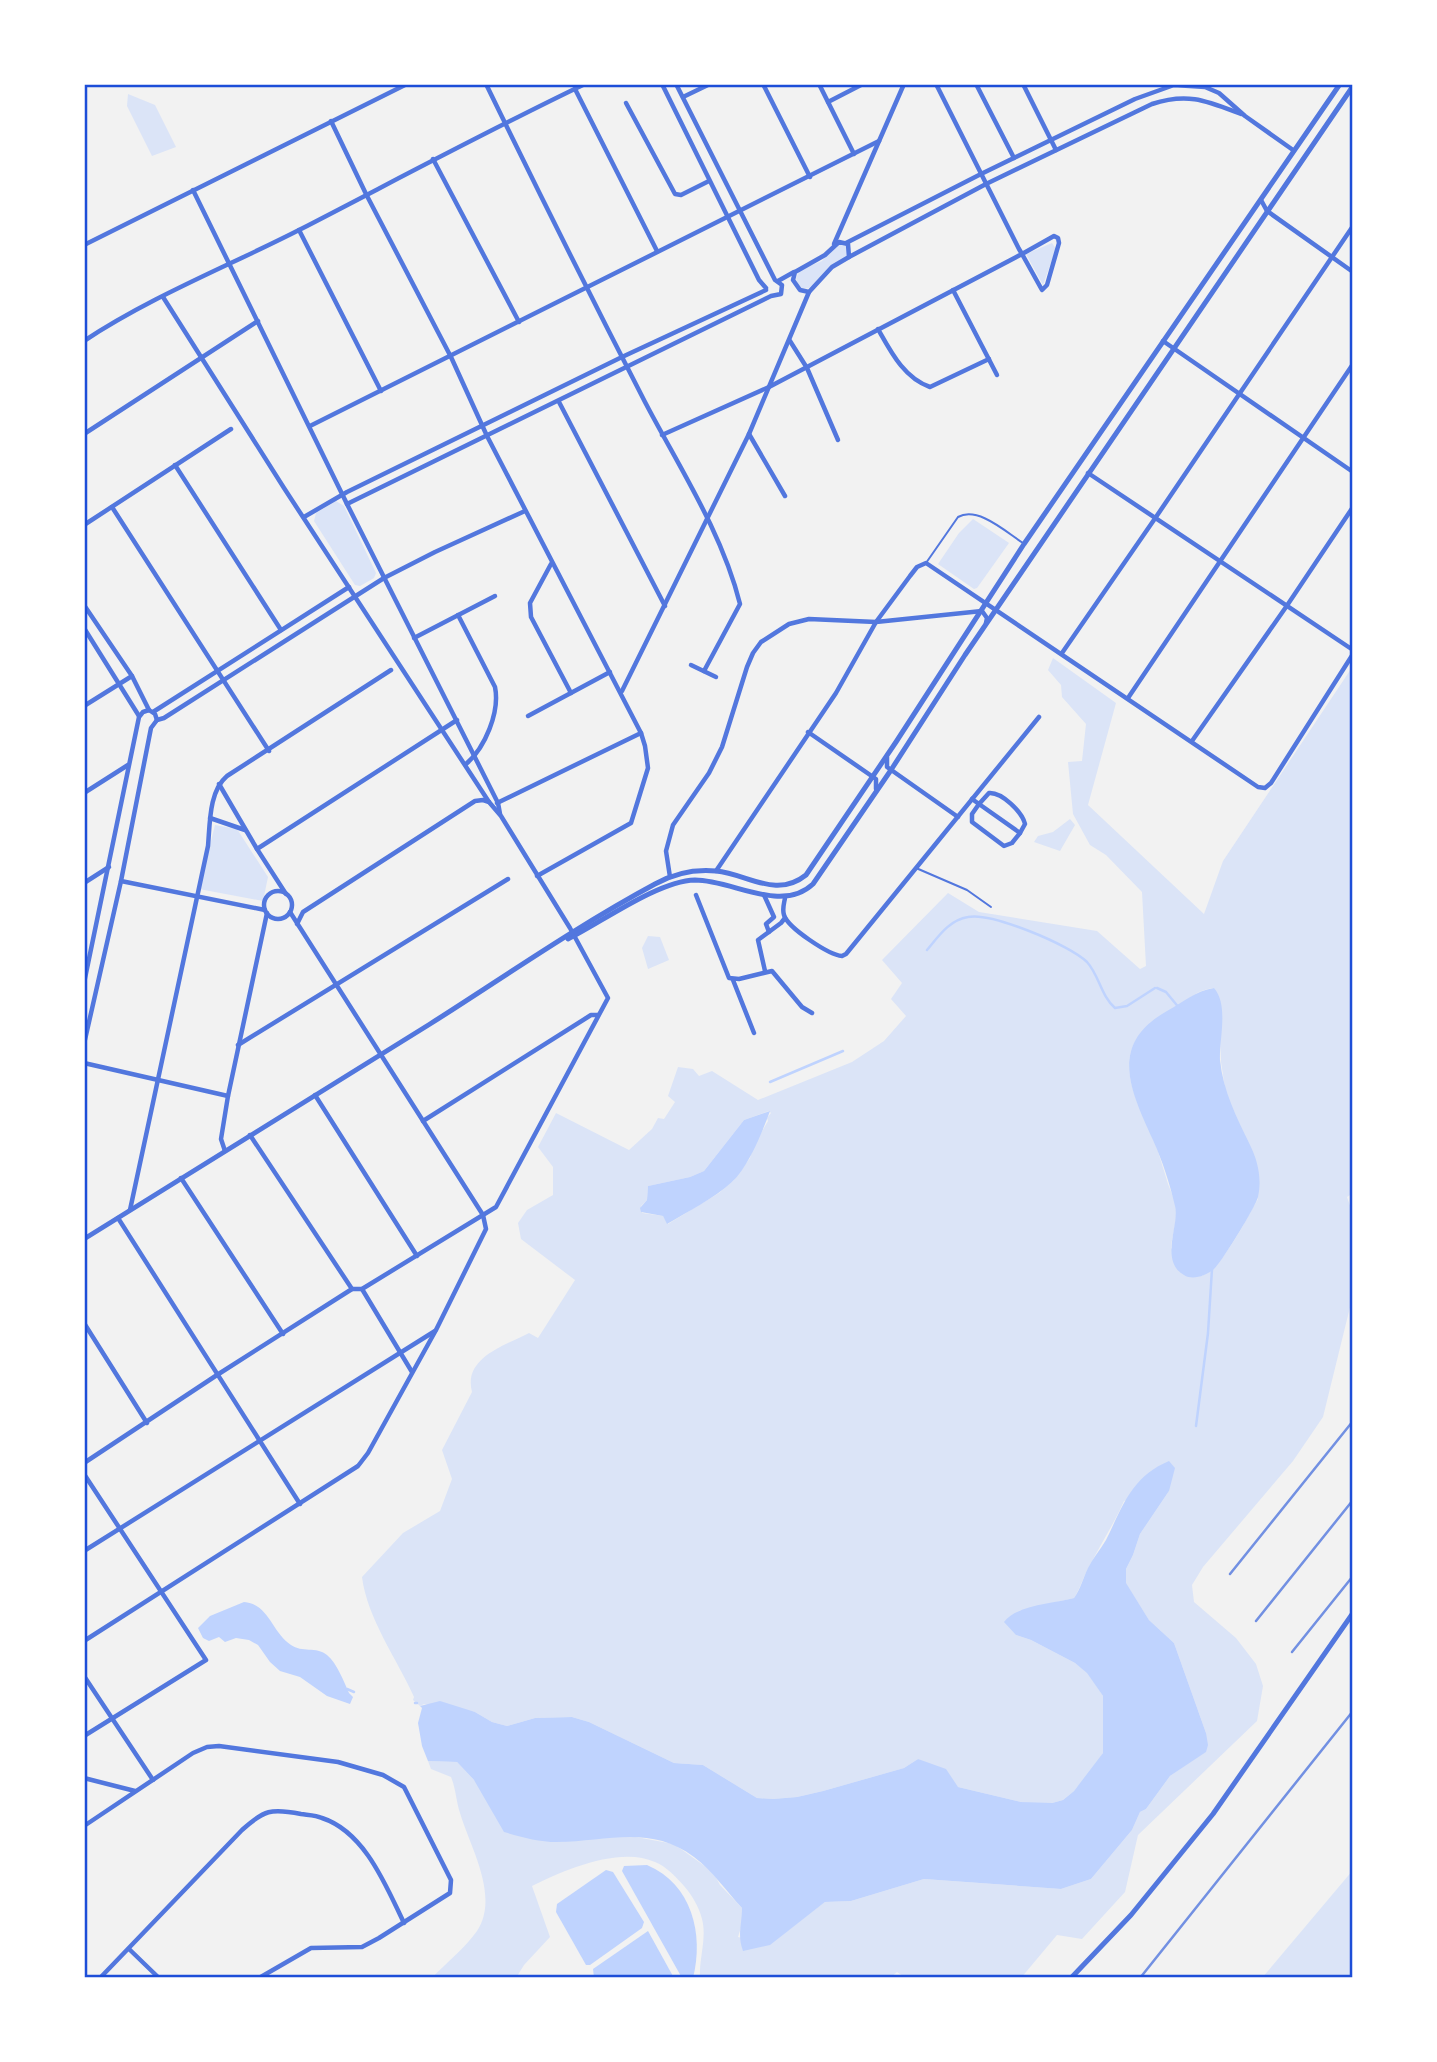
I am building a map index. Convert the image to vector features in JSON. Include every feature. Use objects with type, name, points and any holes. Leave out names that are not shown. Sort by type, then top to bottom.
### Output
[{"type":"street","points":[[84,245],[407,84]]},
{"type":"street","points":[[486,84],[627,367],[707,520],[733,580],[740,604],[704,671]]},
{"type":"street","points":[[84,341],[117,320],[585,84]]},
{"type":"street","points":[[662,84],[759,280],[771,296]]},
{"type":"street","points":[[676,84],[776,280],[782,285],[782,292]]},
{"type":"street","points":[[683,97],[710,84]]},
{"type":"street","points":[[763,84],[810,177]]},
{"type":"street","points":[[819,84],[854,154]]},
{"type":"street","points":[[304,517],[343,495],[622,357],[766,289],[769,282],[795,272],[825,255],[834,244],[904,84]]},
{"type":"street","points":[[662,435],[807,368],[878,329],[1022,254],[1054,236],[1059,243],[1047,285],[1042,290],[1022,254],[936,84]]},
{"type":"street","points":[[976,84],[1014,158]]},
{"type":"street","points":[[1023,84],[1056,150]]},
{"type":"street","points":[[84,1239],[562,940],[670,877],[691,871],[716,871],[772,885],[789,886],[796,883],[815,863],[1024,544],[1340,84]]},
{"type":"street","points":[[828,102],[861,85]]},
{"type":"street","points":[[834,244],[846,243],[1135,99],[1174,85],[1205,87],[1219,93],[1245,116],[1293,150]]},
{"type":"street","points":[[573,934],[676,883],[700,881],[785,898],[804,892],[813,884],[985,625],[1353,86]]},
{"type":"street","points":[[575,89],[657,251]]},
{"type":"street","points":[[621,691],[749,434],[809,292],[832,267],[986,184],[1166,99],[1201,99],[1245,116]]},
{"type":"street","points":[[626,103],[675,194],[681,195],[709,181]]},
{"type":"street","points":[[331,121],[451,357],[487,436],[621,691],[645,746],[648,768],[631,823],[537,876]]},
{"type":"street","points":[[310,426],[879,141]]},
{"type":"street","points":[[433,159],[519,322]]},
{"type":"street","points":[[193,190],[347,504],[457,720],[473,758],[498,803],[500,816]]},
{"type":"street","points":[[1261,199],[1267,211],[1353,272]]},
{"type":"street","points":[[1062,653],[1353,226]]},
{"type":"street","points":[[299,230],[381,391]]},
{"type":"street","points":[[846,243],[849,257]]},
{"type":"street","points":[[795,272],[795,284],[800,290],[809,292]]},
{"type":"street","points":[[756,294],[759,280]]},
{"type":"street","points":[[347,504],[771,296],[779,296],[795,284]]},
{"type":"street","points":[[953,290],[997,375]]},
{"type":"street","points":[[84,1463],[217,1374],[352,1289],[362,1289],[496,1207],[607,1001],[608,994],[500,816],[163,297]]},
{"type":"street","points":[[84,434],[257,321]]},
{"type":"street","points":[[878,329],[898,362],[930,387],[989,359]]},
{"type":"street","points":[[790,341],[807,368],[838,440]]},
{"type":"street","points":[[1163,341],[1353,472]]},
{"type":"street","points":[[1128,698],[1353,364]]},
{"type":"street","points":[[559,402],[665,606]]},
{"type":"street","points":[[84,525],[231,429]]},
{"type":"street","points":[[749,434],[785,496]]},
{"type":"street","points":[[175,465],[281,630]]},
{"type":"street","points":[[716,871],[836,693],[876,622],[909,576],[917,567],[926,563],[1258,788],[1265,788],[1271,783],[1353,652],[1088,473]]},
{"type":"street","points":[[112,507],[269,751]]},
{"type":"street","points":[[1192,741],[1353,507]]},
{"type":"street","points":[[84,1044],[121,881],[151,728],[157,720],[384,578],[526,512]]},
{"type":"street","points":[[552,563],[530,603],[531,617],[571,693]]},
{"type":"street","points":[[84,984],[129,764],[143,712],[151,711],[349,587]]},
{"type":"street","points":[[414,638],[495,596]]},
{"type":"street","points":[[84,605],[87,615],[132,676],[157,720]]},
{"type":"street","points":[[982,611],[987,618],[985,625]]},
{"type":"street","points":[[670,877],[666,850],[673,825],[709,773],[722,747],[747,667],[761,642],[789,624],[809,619],[876,622],[982,611]]},
{"type":"street","points":[[458,615],[496,694],[496,707],[487,731],[473,758],[466,764]]},
{"type":"street","points":[[84,628],[120,683],[143,727],[151,728]]},
{"type":"street","points":[[691,665],[716,677]]},
{"type":"street","points":[[130,1211],[219,783],[227,775],[269,751],[391,670]]},
{"type":"street","points":[[528,716],[610,672]]},
{"type":"street","points":[[84,706],[132,676]]},
{"type":"street","points":[[785,898],[785,918],[792,927],[832,954],[842,956],[1039,718]]},
{"type":"street","points":[[257,849],[457,720]]},
{"type":"street","points":[[808,732],[873,776],[878,783],[875,793]]},
{"type":"street","points":[[298,924],[303,912],[475,801],[498,803],[641,733]]},
{"type":"street","points":[[888,754],[887,767],[958,817]]},
{"type":"street","points":[[84,793],[129,764]]},
{"type":"street","points":[[121,881],[266,912],[277,919],[285,917],[290,911],[291,901],[219,783]]},
{"type":"street","points":[[989,793],[997,793],[1022,816],[1025,824],[1012,843],[1004,846],[972,822],[972,814],[979,804],[989,793]]},
{"type":"street","points":[[972,799],[1020,833]]},
{"type":"street","points":[[211,818],[246,831]]},
{"type":"street","points":[[84,883],[109,867]]},
{"type":"street","points":[[238,1045],[508,879]]},
{"type":"street","points":[[225,1151],[221,1139],[266,912],[265,902],[269,895],[277,891],[286,894]]},
{"type":"street","points":[[763,894],[774,916],[766,924],[769,932]]},
{"type":"street","points":[[696,895],[754,1034]]},
{"type":"street","points":[[290,911],[303,912]]},
{"type":"street","points":[[84,1641],[358,1466],[368,1453],[436,1330],[486,1229],[483,1215],[290,911]]},
{"type":"street","points":[[765,971],[758,940],[785,918]]},
{"type":"street","points":[[86,970],[99,971]]},
{"type":"street","points":[[733,980],[765,971],[775,973],[802,1007],[812,1013]]},
{"type":"street","points":[[424,1121],[591,1015],[599,1015]]},
{"type":"street","points":[[84,1063],[228,1096]]},
{"type":"street","points":[[314,1094],[417,1256]]},
{"type":"street","points":[[250,1135],[352,1289]]},
{"type":"street","points":[[181,1178],[283,1334]]},
{"type":"street","points":[[118,1218],[300,1504]]},
{"type":"street","points":[[362,1289],[412,1372]]},
{"type":"street","points":[[84,1323],[147,1423]]},
{"type":"street","points":[[84,1551],[436,1330]]},
{"type":"street","points":[[84,1475],[206,1660],[84,1736]]},
{"type":"street","points":[[1071,1978],[1131,1916],[1213,1814],[1353,1613]]},
{"type":"street","points":[[84,1676],[153,1780]]},
{"type":"street","points":[[84,1826],[193,1753],[219,1746],[338,1762],[383,1775],[404,1787],[453,1885],[450,1892],[362,1947],[318,1947],[305,1950],[259,1978]]},
{"type":"street","points":[[84,1778],[136,1791]]},
{"type":"street","points":[[100,1978],[226,1846],[257,1816],[268,1811],[282,1810],[323,1818],[345,1831],[373,1864],[404,1923]]},
{"type":"street","points":[[129,1949],[159,1978]]},
{"type":"lane","points":[[926,563],[958,517],[965,513],[982,518],[1024,544]]},
{"type":"lane","points":[[915,868],[967,890],[991,907]]},
{"type":"shaded area","points":[[128,94],[155,105],[176,147],[152,156],[127,106]]},
{"type":"shaded area","points":[[842,243],[847,247],[847,257],[809,288],[798,286],[796,278],[800,270],[822,261],[834,247]]},
{"type":"shaded area","points":[[1052,243],[1056,249],[1043,285],[1026,254]]},
{"type":"shaded area","points":[[336,501],[344,506],[376,573],[374,578],[360,586],[355,585],[314,521],[316,513]]},
{"type":"shaded area","points":[[973,519],[1009,543],[974,589],[938,564],[959,533]]},
{"type":"shaded area","points":[[1053,658],[1116,703],[1088,805],[1204,914],[1223,861],[1353,666],[1353,1193],[1347,1197],[1353,1214],[1353,1295],[1323,1417],[1293,1461],[1203,1567],[1192,1585],[1194,1602],[1236,1638],[1256,1664],[1263,1686],[1257,1721],[1138,1835],[1125,1892],[1082,1939],[1057,1935],[1021,1978],[906,1978],[897,1972],[890,1978],[700,1978],[703,1926],[692,1897],[667,1869],[659,1864],[641,1858],[626,1857],[592,1862],[532,1886],[550,1937],[524,1965],[516,1978],[432,1978],[477,1931],[485,1903],[481,1872],[460,1813],[451,1777],[431,1769],[428,1761],[457,1762],[474,1780],[556,1842],[625,1835],[674,1844],[713,1872],[720,1885],[742,1908],[742,1924],[738,1937],[770,1944],[825,1902],[851,1901],[924,1879],[1061,1889],[1091,1879],[1132,1830],[1140,1812],[1146,1809],[1170,1776],[1205,1752],[1206,1733],[1174,1643],[1149,1620],[1126,1584],[1126,1569],[1140,1534],[1169,1491],[1124,1501],[1074,1598],[1019,1611],[1016,1635],[1075,1663],[1087,1672],[1103,1696],[1103,1753],[1074,1791],[1063,1800],[1052,1803],[1021,1802],[958,1787],[918,1759],[904,1768],[823,1791],[797,1797],[757,1798],[703,1765],[674,1763],[589,1722],[572,1717],[535,1718],[507,1726],[492,1722],[475,1712],[424,1704],[420,1706],[413,1700],[414,1697],[376,1623],[362,1577],[403,1533],[440,1511],[452,1479],[442,1450],[472,1392],[471,1380],[479,1362],[498,1348],[529,1333],[538,1338],[575,1280],[521,1239],[518,1223],[527,1210],[553,1195],[553,1167],[538,1147],[556,1113],[629,1150],[652,1129],[658,1118],[664,1119],[675,1102],[668,1096],[678,1067],[693,1069],[699,1076],[712,1071],[758,1100],[852,1062],[884,1041],[906,1016],[891,999],[902,983],[882,960],[948,893],[979,912],[1097,931],[1140,969],[1146,966],[1142,892],[1106,855],[1090,845],[1073,814],[1068,762],[1082,761],[1086,724],[1062,697],[1061,685],[1048,670]],"holes":[[[1214,988],[1225,1088],[1258,1199],[1227,1252],[1202,1276],[1171,1248],[1176,1219],[1175,1204],[1155,1143],[1138,1103],[1129,1068],[1131,1051],[1139,1036],[1153,1021],[1197,993]],[[769,1111],[771,1113],[768,1121],[750,1158],[733,1181],[719,1193],[668,1224],[663,1216],[642,1213],[641,1206],[647,1200],[648,1186],[690,1177],[704,1171],[744,1120]]]},
{"type":"shaded area","points":[[1070,819],[1075,825],[1060,851],[1034,842],[1038,836],[1053,832]]},
{"type":"shaded area","points":[[215,825],[237,829],[268,877],[263,901],[199,889]]},
{"type":"shaded area","points":[[648,936],[660,937],[669,960],[648,969],[642,948]]},
{"type":"shaded area","points":[[1353,1870],[1353,1978],[1262,1978]]},
{"type":"water","points":[[1214,988],[1221,1003],[1220,1060],[1224,1083],[1255,1157],[1259,1190],[1251,1211],[1218,1264],[1208,1273],[1192,1277],[1184,1275],[1173,1261],[1171,1252],[1175,1206],[1163,1164],[1137,1104],[1129,1070],[1130,1054],[1136,1039],[1148,1024],[1190,997]]},
{"type":"water","points":[[770,1111],[750,1158],[725,1188],[667,1224],[663,1216],[641,1212],[640,1208],[647,1200],[648,1186],[690,1177],[704,1171],[744,1120]]},
{"type":"water","points":[[1169,1461],[1175,1468],[1169,1491],[1140,1534],[1126,1569],[1126,1583],[1149,1620],[1174,1643],[1208,1745],[1206,1752],[1170,1776],[1146,1809],[1140,1812],[1132,1830],[1091,1879],[1061,1889],[924,1879],[851,1901],[825,1902],[770,1945],[743,1951],[740,1935],[742,1908],[694,1857],[677,1847],[644,1838],[550,1842],[504,1832],[474,1780],[457,1762],[428,1761],[422,1746],[418,1723],[422,1708],[420,1706],[440,1701],[507,1726],[535,1718],[572,1717],[589,1722],[674,1763],[703,1765],[757,1798],[797,1797],[823,1791],[904,1768],[918,1759],[946,1769],[958,1787],[1021,1802],[1052,1803],[1063,1800],[1074,1791],[1103,1753],[1103,1696],[1087,1673],[1075,1663],[1016,1635],[1004,1622],[1027,1608],[1074,1598],[1123,1504],[1146,1475]]},
{"type":"water","points":[[244,1602],[265,1613],[291,1645],[323,1652],[331,1658],[353,1697],[350,1704],[327,1696],[300,1677],[280,1671],[258,1645],[249,1640],[236,1638],[225,1642],[219,1637],[209,1641],[203,1638],[198,1628],[210,1616]]},
{"type":"water","points":[[647,1865],[675,1884],[691,1912],[697,1944],[693,1978],[682,1978],[622,1871],[624,1866]]},
{"type":"water","points":[[606,1870],[613,1872],[644,1922],[642,1928],[590,1965],[586,1965],[556,1912],[557,1904]]},
{"type":"water","points":[[648,1931],[674,1978],[594,1978],[593,1969]]},
{"type":"waterway","points":[[927,950],[955,922],[968,917],[979,917],[1030,931],[1078,955],[1091,967],[1106,998],[1115,1008],[1127,1006],[1155,988]]},
{"type":"waterway","points":[[1157,988],[1166,992],[1180,1009]]},
{"type":"waterway","points":[[770,1082],[843,1051]]},
{"type":"waterway","points":[[1196,1426],[1208,1333],[1212,1269]]},
{"type":"waterway","points":[[347,1689],[354,1692]]},
{"type":"railway","points":[[1230,1574],[1353,1421]]},
{"type":"railway","points":[[1256,1621],[1353,1500]]},
{"type":"railway","points":[[1292,1652],[1353,1576]]},
{"type":"railway","points":[[1140,1978],[1353,1711]]}]
